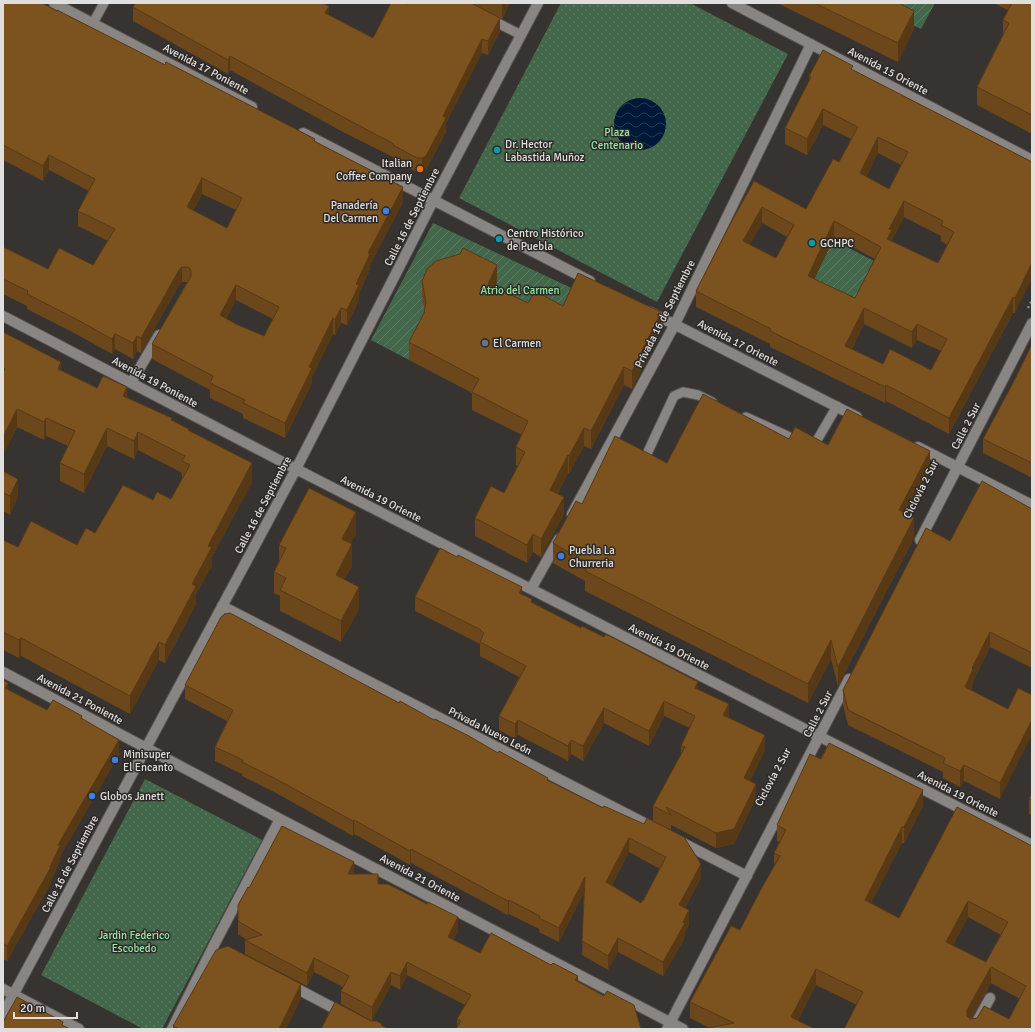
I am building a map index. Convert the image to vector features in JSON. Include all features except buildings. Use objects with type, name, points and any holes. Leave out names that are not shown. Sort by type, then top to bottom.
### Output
[{"type":"street","name":"Avenida 17 Poniente","points":[[54,3],[260,111]]},
{"type":"street","name":"Calle 16 de Septiembre","points":[[3,1014],[296,469],[433,201],[538,3]]},
{"type":"street","name":"Avenida 15 Oriente","points":[[732,3],[1032,160]]},
{"type":"street","name":"Privada 16 de Septiembre","points":[[531,589],[675,324],[811,44]]},
{"type":"street","points":[[294,129],[597,284]]},
{"type":"street","name":"Avenida 17 Oriente","points":[[639,306],[864,420]]},
{"type":"street","name":"Avenida 19 Poniente","points":[[3,316],[296,469]]},
{"type":"street","name":"Calle 2 Sur","points":[[914,552],[1032,324]]},
{"type":"street","points":[[131,383],[162,329]]},
{"type":"street","points":[[911,444],[1032,505]]},
{"type":"street","name":"Avenida 19 Oriente","points":[[296,469],[1032,846]]},
{"type":"street","name":"Privada Nuevo León","points":[[222,606],[746,876]]},
{"type":"street","name":"Avenida 21 Poniente","points":[[3,672],[146,748]]},
{"type":"street","name":"Calle 2 Sur","points":[[668,1026],[852,673]]},
{"type":"street","name":"Avenida 21 Oriente","points":[[146,748],[668,1026],[683,1029]]},
{"type":"street","points":[[172,1029],[217,947],[280,819]]},
{"type":"street","points":[[284,982],[354,1018]]},
{"type":"street","points":[[3,989],[79,1029]]},
{"type":"street","points":[[973,1029],[990,998]]},
{"type":"lane","points":[[93,24],[104,3]]},
{"type":"lane","points":[[479,14],[521,35]]},
{"type":"lane","points":[[645,458],[674,396],[684,392],[698,395],[719,405]]},
{"type":"lane","points":[[741,415],[805,444],[816,442],[837,406]]},
{"type":"path","points":[[1024,314],[1032,300]]},
{"type":"green space","name":"Plaza Centenario","points":[[561,3],[690,3],[788,54],[657,302],[459,198]]},
{"type":"green space","points":[[869,3],[935,3],[921,29]]},
{"type":"green space","name":"Atrio del Carmen","points":[[433,223],[578,291],[563,323],[426,319],[424,331],[409,360],[371,340]]},
{"type":"green space","points":[[833,240],[880,264],[855,312],[809,290]]},
{"type":"green space","name":"Jardin Federico Escobedo","points":[[145,779],[262,840],[162,1029],[143,1029],[41,975]]},
{"type":"water","points":[[640,98],[650,100],[658,106],[664,114],[666,124],[664,134],[658,142],[650,148],[640,150],[630,148],[622,142],[616,134],[614,124],[616,114],[622,106],[630,100]]},
{"type":"place","name":"Dr. Hector Labastida Muñoz","points":[[497,150]]},
{"type":"place","name":"Italian Coffee Company","points":[[420,169]]},
{"type":"place","name":"Panadería Del Carmen","points":[[386,211]]},
{"type":"place","name":"Centro Histórico de Puebla","points":[[499,239]]},
{"type":"place","name":"GCHPC","points":[[812,243]]},
{"type":"place","name":"El Carmen","points":[[485,343]]},
{"type":"place","name":"Puebla La Churreria","points":[[561,556]]},
{"type":"place","name":"Minisuper El Encanto","points":[[115,760]]},
{"type":"place","name":"Globos Janett","points":[[92,796]]}]
